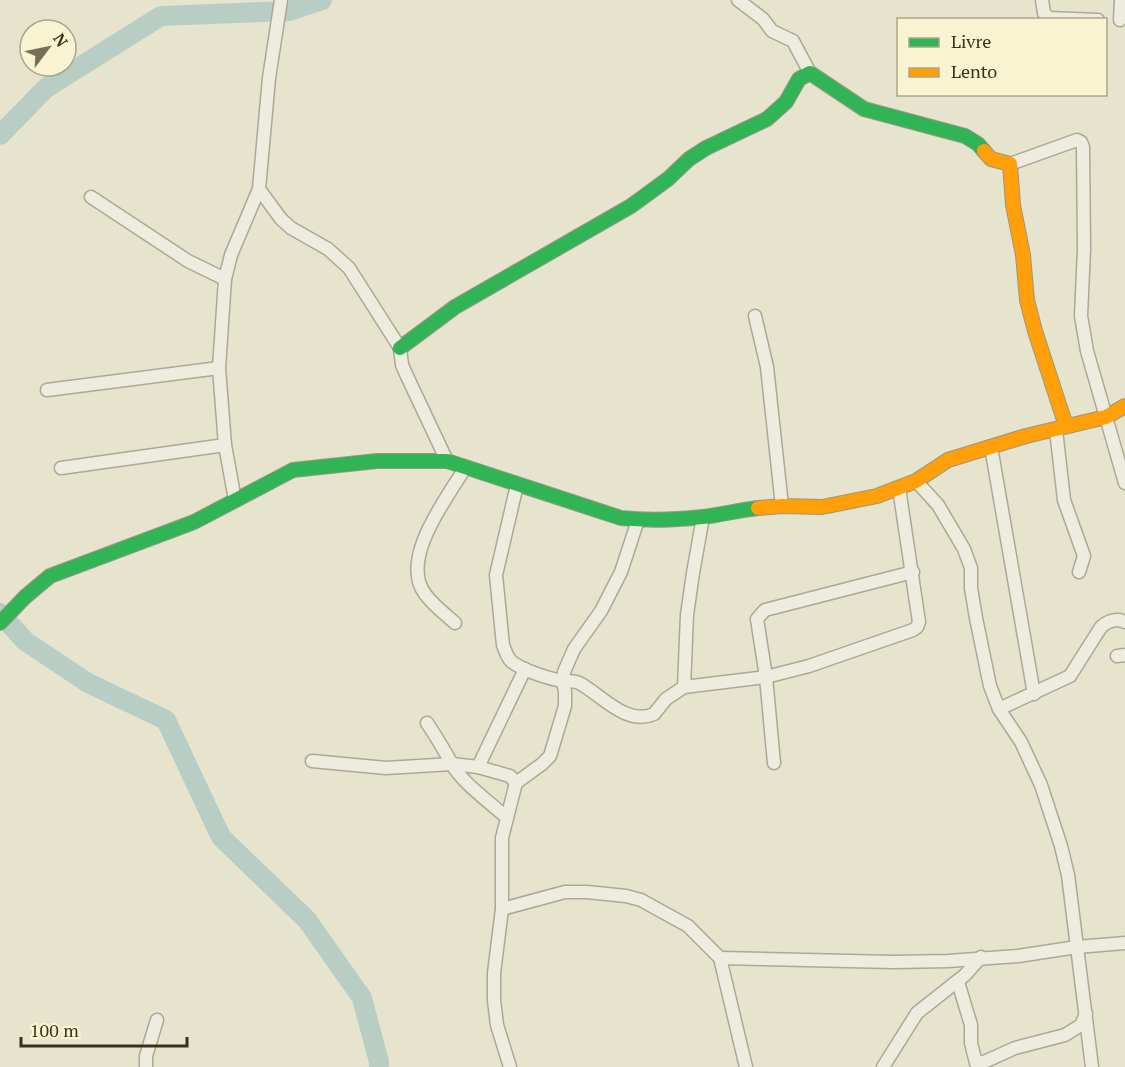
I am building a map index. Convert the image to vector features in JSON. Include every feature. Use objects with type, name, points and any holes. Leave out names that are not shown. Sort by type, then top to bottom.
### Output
[{"type":"street","points":[[234,500],[225,445],[219,368],[225,279],[231,255],[259,189],[269,78],[281,0]]},
{"type":"street","points":[[738,0],[776,34],[792,42],[810,73],[864,109],[965,136],[978,144],[991,159],[1010,164],[1077,140],[1081,142],[1083,147],[1084,249],[1081,316],[1088,351],[1125,483]]},
{"type":"street","points":[[1042,0],[1044,13],[1049,18]]},
{"type":"street","points":[[1107,20],[1123,20],[1121,0]]},
{"type":"street","points":[[400,348],[454,307],[632,206],[668,179],[689,159],[706,148],[767,119],[786,102],[799,79],[810,73]]},
{"type":"street","points":[[1010,164],[1013,205],[1023,255],[1027,300],[1061,428],[1064,500],[1084,556],[1079,572]]},
{"type":"street","points":[[259,189],[281,219],[291,228],[328,249],[349,268],[400,348],[402,365],[447,461]]},
{"type":"street","points":[[91,196],[188,261],[225,279]]},
{"type":"street","points":[[755,316],[767,367],[782,506]]},
{"type":"street","points":[[47,390],[219,368]]},
{"type":"street","points":[[1,623],[25,597],[50,576],[194,522],[293,470],[377,461],[447,461],[621,518],[638,520],[703,517],[736,510],[782,506],[822,507],[877,496],[916,481],[948,460],[1106,417],[1125,406]]},
{"type":"street","points":[[61,468],[225,445]]},
{"type":"street","points":[[992,447],[1034,694]]},
{"type":"street","points":[[455,623],[423,592],[418,572],[418,553],[431,524],[465,468]]},
{"type":"street","points":[[916,481],[938,505],[964,549],[971,568],[971,588],[990,686],[999,709],[1025,748],[1041,784],[1061,846],[1068,875],[1092,1067]]},
{"type":"street","points":[[517,485],[496,575],[503,645],[512,662],[525,669],[562,681],[578,682],[619,710],[643,716],[654,714],[666,699],[684,687],[766,677],[809,666],[917,627],[919,622],[913,572],[899,488]]},
{"type":"street","points":[[684,687],[687,615],[703,517]]},
{"type":"street","points":[[510,1067],[497,1025],[494,1000],[494,973],[502,909],[502,838],[516,783],[550,756],[565,706],[562,681],[574,649],[601,611],[621,572],[638,520]]},
{"type":"street","points":[[774,763],[766,677],[757,619],[765,610],[913,572]]},
{"type":"street","points":[[999,709],[1065,679],[1073,673],[1101,627],[1107,622],[1116,620],[1125,622]]},
{"type":"street","points":[[478,767],[525,669]]},
{"type":"street","points":[[427,723],[452,764],[507,818]]},
{"type":"street","points":[[312,761],[386,768],[452,764],[478,767],[510,776],[516,783]]},
{"type":"street","points":[[502,909],[565,892],[587,892],[641,900],[688,926],[720,958],[746,1067]]},
{"type":"street","points":[[720,958],[948,961],[1018,956],[1077,946],[1125,943]]},
{"type":"street","points":[[883,1067],[917,1013],[958,982],[981,957]]},
{"type":"street","points":[[958,982],[971,1024],[976,1063],[984,1062],[1015,1048],[1065,1035],[1081,1025],[1086,1014]]},
{"type":"street","points":[[146,1067],[146,1056],[157,1020]]},
{"type":"waterway","points":[[0,135],[46,88],[161,16],[289,11],[322,0]]},
{"type":"waterway","points":[[0,613],[25,641],[88,683],[166,720],[221,837],[307,920],[362,998],[379,1067]]},
{"type":"traffic: fast","points":[[400,348],[455,307],[631,206],[706,148],[767,119],[786,102],[799,79],[810,73],[864,109],[965,136],[984,151]]},
{"type":"traffic: fast","points":[[0,623],[25,597],[50,576],[194,522],[293,470],[377,461],[447,461],[621,518],[682,519],[758,508]]},
{"type":"traffic: slow","points":[[984,151],[991,159],[1010,164],[1013,205],[1023,255],[1027,300],[1066,426]]},
{"type":"traffic: slow","points":[[758,508],[822,507],[877,496],[916,481],[948,460],[1026,436],[1106,417],[1125,406]]}]
